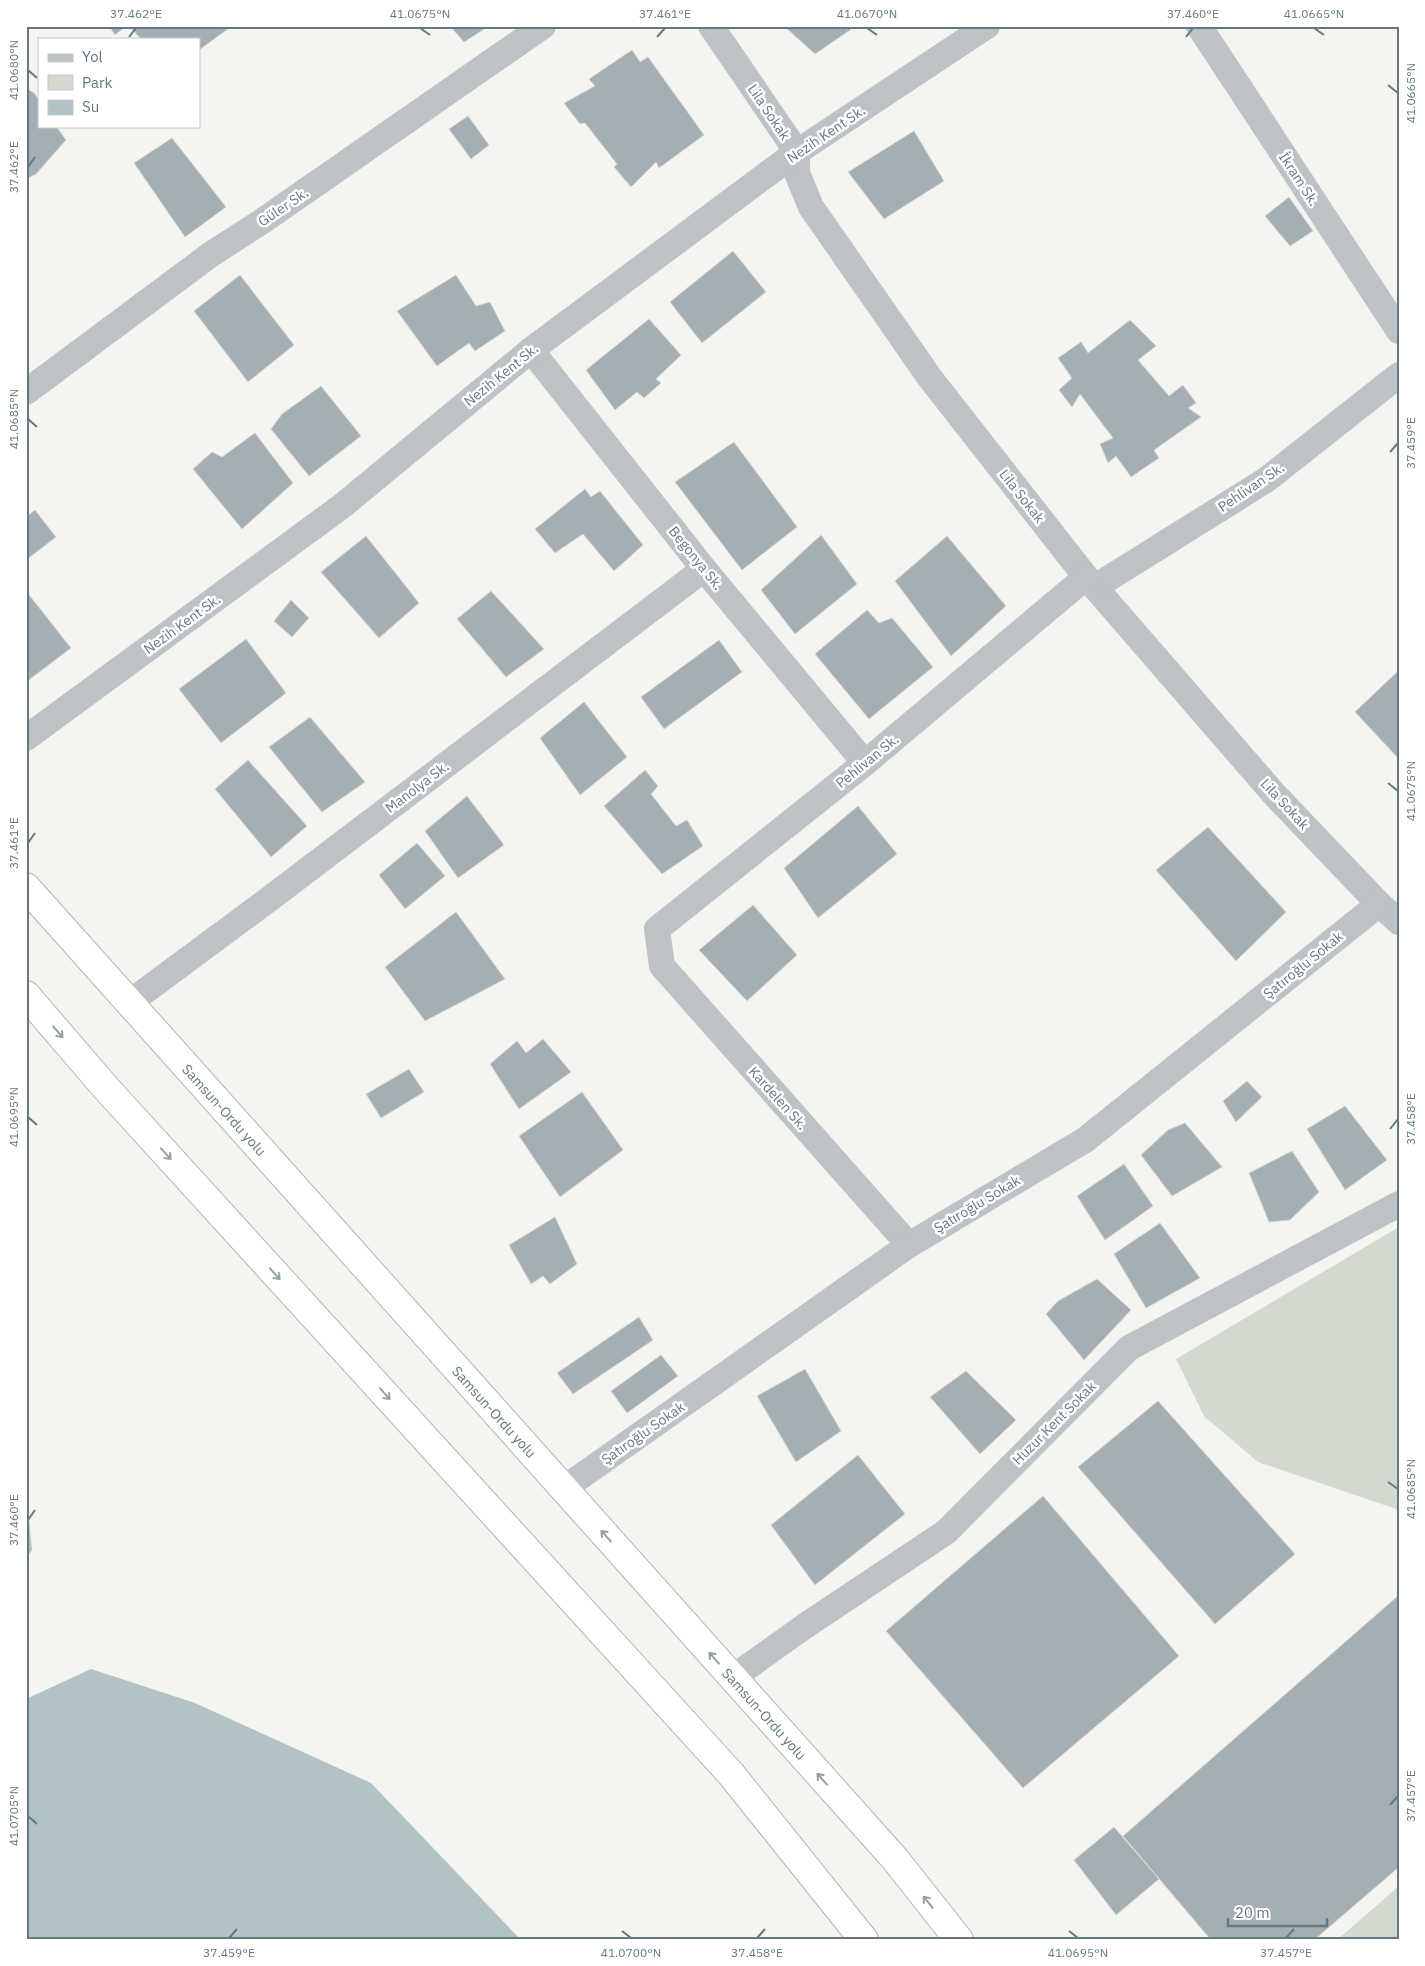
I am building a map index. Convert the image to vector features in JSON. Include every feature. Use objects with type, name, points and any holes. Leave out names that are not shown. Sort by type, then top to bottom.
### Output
[{"type":"highway","name":"Samsun-Ordu yolu","points":[[26,887],[895,1859],[959,1940]]},
{"type":"highway","points":[[26,995],[119,1102],[731,1774],[864,1940]]},
{"type":"street","name":"Güler Sk.","points":[[26,392],[210,255],[264,220],[543,26]]},
{"type":"street","name":"Lila Sokak","points":[[711,26],[797,152],[796,174],[811,207],[930,378],[1091,582],[1274,794],[1399,922]]},
{"type":"street","name":"Nezih Kent Sk.","points":[[26,738],[342,506],[531,350],[797,152],[987,26]]},
{"type":"street","name":"İkram Sk.","points":[[1199,26],[1399,331]]},
{"type":"street","name":"Begonya Sk.","points":[[531,350],[704,569],[866,763]]},
{"type":"street","name":"Pehlivan Sk.","points":[[659,946],[657,929],[1091,582],[1266,480],[1399,375]]},
{"type":"street","name":"Manolya Sk.","points":[[129,1003],[268,900],[704,569]]},
{"type":"street","name":"Şatıroğlu Sokak","points":[[563,1489],[909,1245],[1085,1140],[1380,904]]},
{"type":"street","name":"Kardelen Sk.","points":[[659,946],[662,966],[909,1245]]},
{"type":"street","name":"Huzur Kent Sokak","points":[[732,1678],[805,1626],[946,1532],[1128,1348],[1399,1204]]},
{"type":"green space","points":[[1399,1227],[1399,1510],[1258,1462],[1204,1416],[1176,1359]]},
{"type":"green space","points":[[1399,1886],[1399,1940],[1337,1940]]},
{"type":"water","points":[[26,1490],[32,1550],[26,1558]]},
{"type":"water","points":[[91,1669],[195,1703],[371,1783],[521,1940],[26,1940],[26,1699]]},
{"type":"building","points":[[109,26],[126,26],[115,35]]},
{"type":"building","points":[[129,26],[232,26],[200,49],[200,38],[140,38]]},
{"type":"building","points":[[450,26],[489,26],[464,42]]},
{"type":"building","points":[[784,26],[856,26],[815,54]]},
{"type":"building","points":[[632,50],[640,62],[648,57],[704,135],[659,168],[656,162],[631,187],[614,167],[617,164],[585,123],[580,124],[564,103],[595,86],[589,79]]},
{"type":"building","points":[[26,88],[34,93],[38,99],[38,128],[57,128],[66,140],[36,174],[26,179]]},
{"type":"building","points":[[468,116],[489,145],[471,159],[449,129]]},
{"type":"building","points":[[914,131],[944,181],[884,219],[848,172]]},
{"type":"building","points":[[172,138],[226,207],[185,237],[134,163]]},
{"type":"building","points":[[1289,197],[1313,231],[1290,246],[1265,216]]},
{"type":"building","points":[[733,251],[766,292],[702,343],[670,302]]},
{"type":"building","points":[[240,275],[294,345],[248,382],[194,311]]},
{"type":"building","points":[[456,275],[476,306],[490,302],[505,331],[475,351],[469,343],[437,366],[397,311]]},
{"type":"building","points":[[649,319],[681,355],[656,379],[661,383],[644,398],[637,392],[615,410],[586,370]]},
{"type":"building","points":[[1130,320],[1156,346],[1138,360],[1169,396],[1183,385],[1196,403],[1188,408],[1201,417],[1154,450],[1159,458],[1131,477],[1116,456],[1108,463],[1100,444],[1113,438],[1080,394],[1072,407],[1059,390],[1072,378],[1058,358],[1081,342],[1088,353]]},
{"type":"building","points":[[321,386],[361,436],[309,476],[271,429],[282,414]]},
{"type":"building","points":[[255,433],[293,483],[242,529],[193,469],[212,452],[222,457]]},
{"type":"building","points":[[734,442],[797,527],[742,570],[675,482]]},
{"type":"building","points":[[585,489],[591,497],[600,491],[643,545],[614,571],[583,534],[555,553],[535,529]]},
{"type":"building","points":[[35,510],[56,537],[26,560],[26,517]]},
{"type":"building","points":[[821,535],[857,584],[795,634],[761,590]]},
{"type":"building","points":[[366,536],[419,603],[379,638],[321,572]]},
{"type":"building","points":[[947,536],[1006,606],[951,656],[895,581]]},
{"type":"building","points":[[26,591],[71,648],[26,682]]},
{"type":"building","points":[[491,591],[544,649],[506,677],[457,619]]},
{"type":"building","points":[[291,600],[309,618],[292,637],[274,621]]},
{"type":"building","points":[[867,610],[879,623],[892,618],[933,667],[869,719],[815,654]]},
{"type":"building","points":[[246,639],[286,693],[221,743],[179,689]]},
{"type":"building","points":[[719,640],[742,672],[664,729],[641,697]]},
{"type":"building","points":[[1399,670],[1399,759],[1355,712]]},
{"type":"building","points":[[584,702],[627,757],[580,795],[540,738]]},
{"type":"building","points":[[310,717],[365,782],[322,812],[269,747]]},
{"type":"building","points":[[248,760],[307,826],[271,857],[215,789]]},
{"type":"building","points":[[645,770],[658,786],[651,794],[676,826],[687,820],[703,846],[662,874],[604,806]]},
{"type":"building","points":[[467,796],[504,845],[458,878],[425,831]]},
{"type":"building","points":[[858,806],[897,854],[818,918],[784,868]]},
{"type":"building","points":[[1208,827],[1286,912],[1236,961],[1156,870]]},
{"type":"building","points":[[417,843],[445,876],[405,909],[379,875]]},
{"type":"building","points":[[753,905],[797,955],[747,1001],[699,950]]},
{"type":"building","points":[[456,912],[505,979],[425,1021],[385,967]]},
{"type":"building","points":[[543,1039],[571,1072],[519,1109],[490,1064],[517,1041],[526,1053]]},
{"type":"building","points":[[409,1069],[424,1092],[381,1118],[366,1094]]},
{"type":"building","points":[[1247,1081],[1262,1097],[1236,1122],[1223,1101]]},
{"type":"building","points":[[582,1092],[623,1150],[560,1197],[519,1136]]},
{"type":"building","points":[[1345,1106],[1387,1160],[1345,1190],[1307,1129]]},
{"type":"building","points":[[1185,1123],[1222,1167],[1172,1196],[1141,1155],[1168,1130]]},
{"type":"building","points":[[1292,1151],[1319,1192],[1290,1220],[1269,1222],[1249,1173]]},
{"type":"building","points":[[1124,1164],[1153,1206],[1105,1240],[1077,1196]]},
{"type":"building","points":[[555,1217],[577,1264],[550,1284],[543,1276],[531,1284],[509,1245]]},
{"type":"building","points":[[1160,1223],[1200,1278],[1146,1308],[1114,1254]]},
{"type":"building","points":[[1097,1279],[1131,1310],[1084,1360],[1046,1314],[1058,1301]]},
{"type":"building","points":[[639,1317],[653,1340],[573,1394],[557,1373]]},
{"type":"building","points":[[661,1355],[678,1376],[627,1413],[611,1391]]},
{"type":"building","points":[[805,1369],[841,1431],[796,1462],[757,1396]]},
{"type":"building","points":[[966,1371],[1016,1420],[980,1454],[930,1397]]},
{"type":"building","points":[[1158,1401],[1295,1554],[1215,1624],[1078,1467]]},
{"type":"building","points":[[858,1455],[905,1514],[815,1585],[771,1525]]},
{"type":"building","points":[[1043,1496],[1179,1656],[1023,1788],[886,1631]]},
{"type":"building","points":[[1399,1595],[1399,1867],[1314,1940],[1211,1940],[1123,1836]]},
{"type":"building","points":[[1114,1827],[1159,1879],[1116,1915],[1074,1860]]}]
